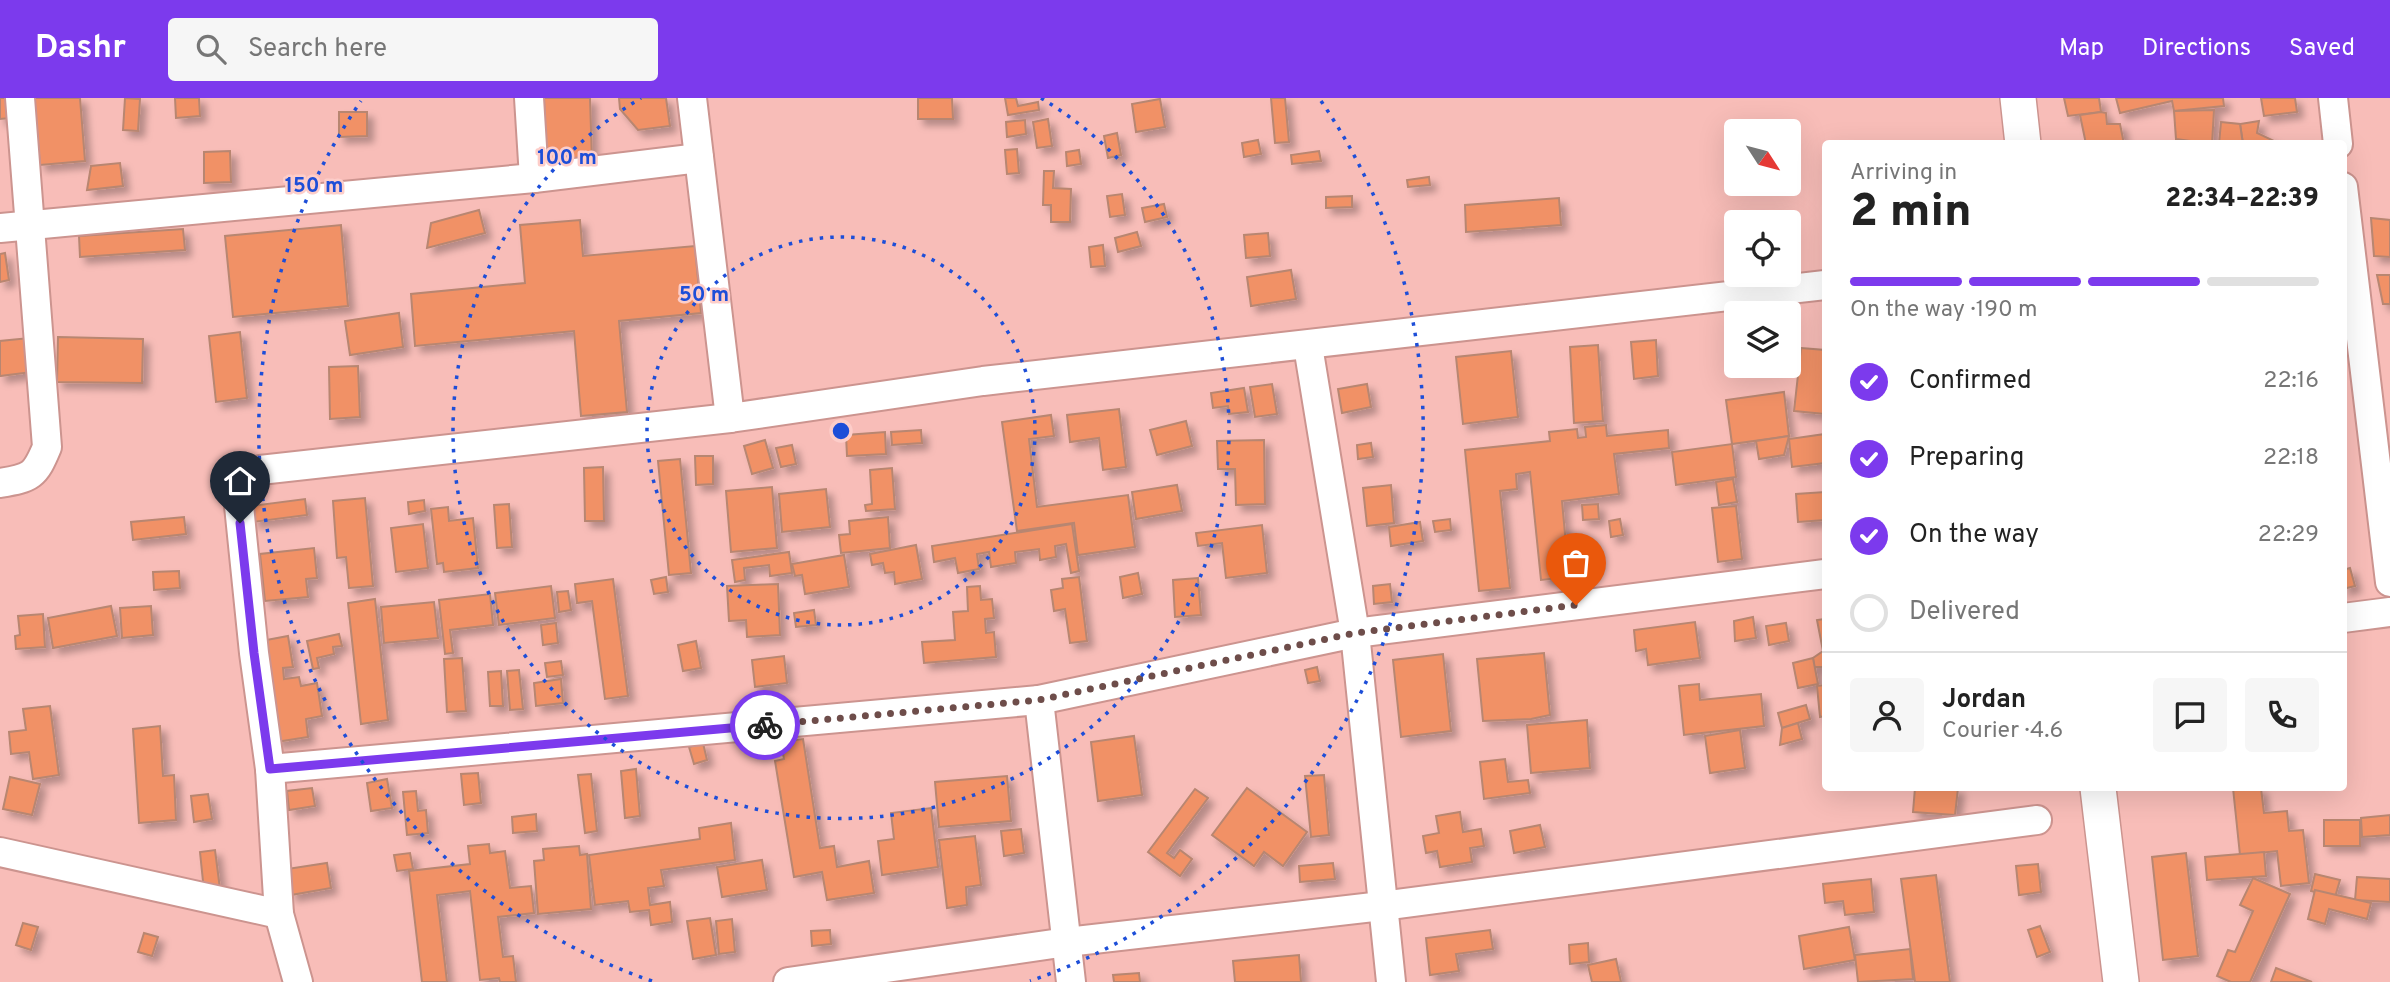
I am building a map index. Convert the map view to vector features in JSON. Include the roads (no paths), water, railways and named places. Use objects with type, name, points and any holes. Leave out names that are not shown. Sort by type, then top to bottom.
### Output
[{"type":"street","points":[[0,482],[26,479],[39,466],[47,447],[20,98]]},
{"type":"street","points":[[530,98],[534,178]]},
{"type":"street","points":[[692,98],[730,418]]},
{"type":"street","points":[[2018,98],[2023,140]]},
{"type":"street","points":[[2333,98],[2338,140]]},
{"type":"street","points":[[0,228],[534,178],[699,158]]},
{"type":"street","points":[[2347,221],[2390,582]]},
{"type":"street","points":[[298,982],[279,914],[270,769],[254,653],[238,496],[246,481],[260,470],[730,418],[983,381],[1822,285]]},
{"type":"street","points":[[1308,346],[1355,633],[1391,982]]},
{"type":"street","points":[[270,769],[1039,700],[1355,633],[1822,574]]},
{"type":"street","points":[[2347,617],[2390,612]]},
{"type":"street","points":[[1039,700],[1071,982]]},
{"type":"street","points":[[2098,791],[2121,982]]},
{"type":"street","points":[[788,982],[1067,942],[1382,906],[2037,820]]},
{"type":"street","points":[[0,852],[279,914]]}]
